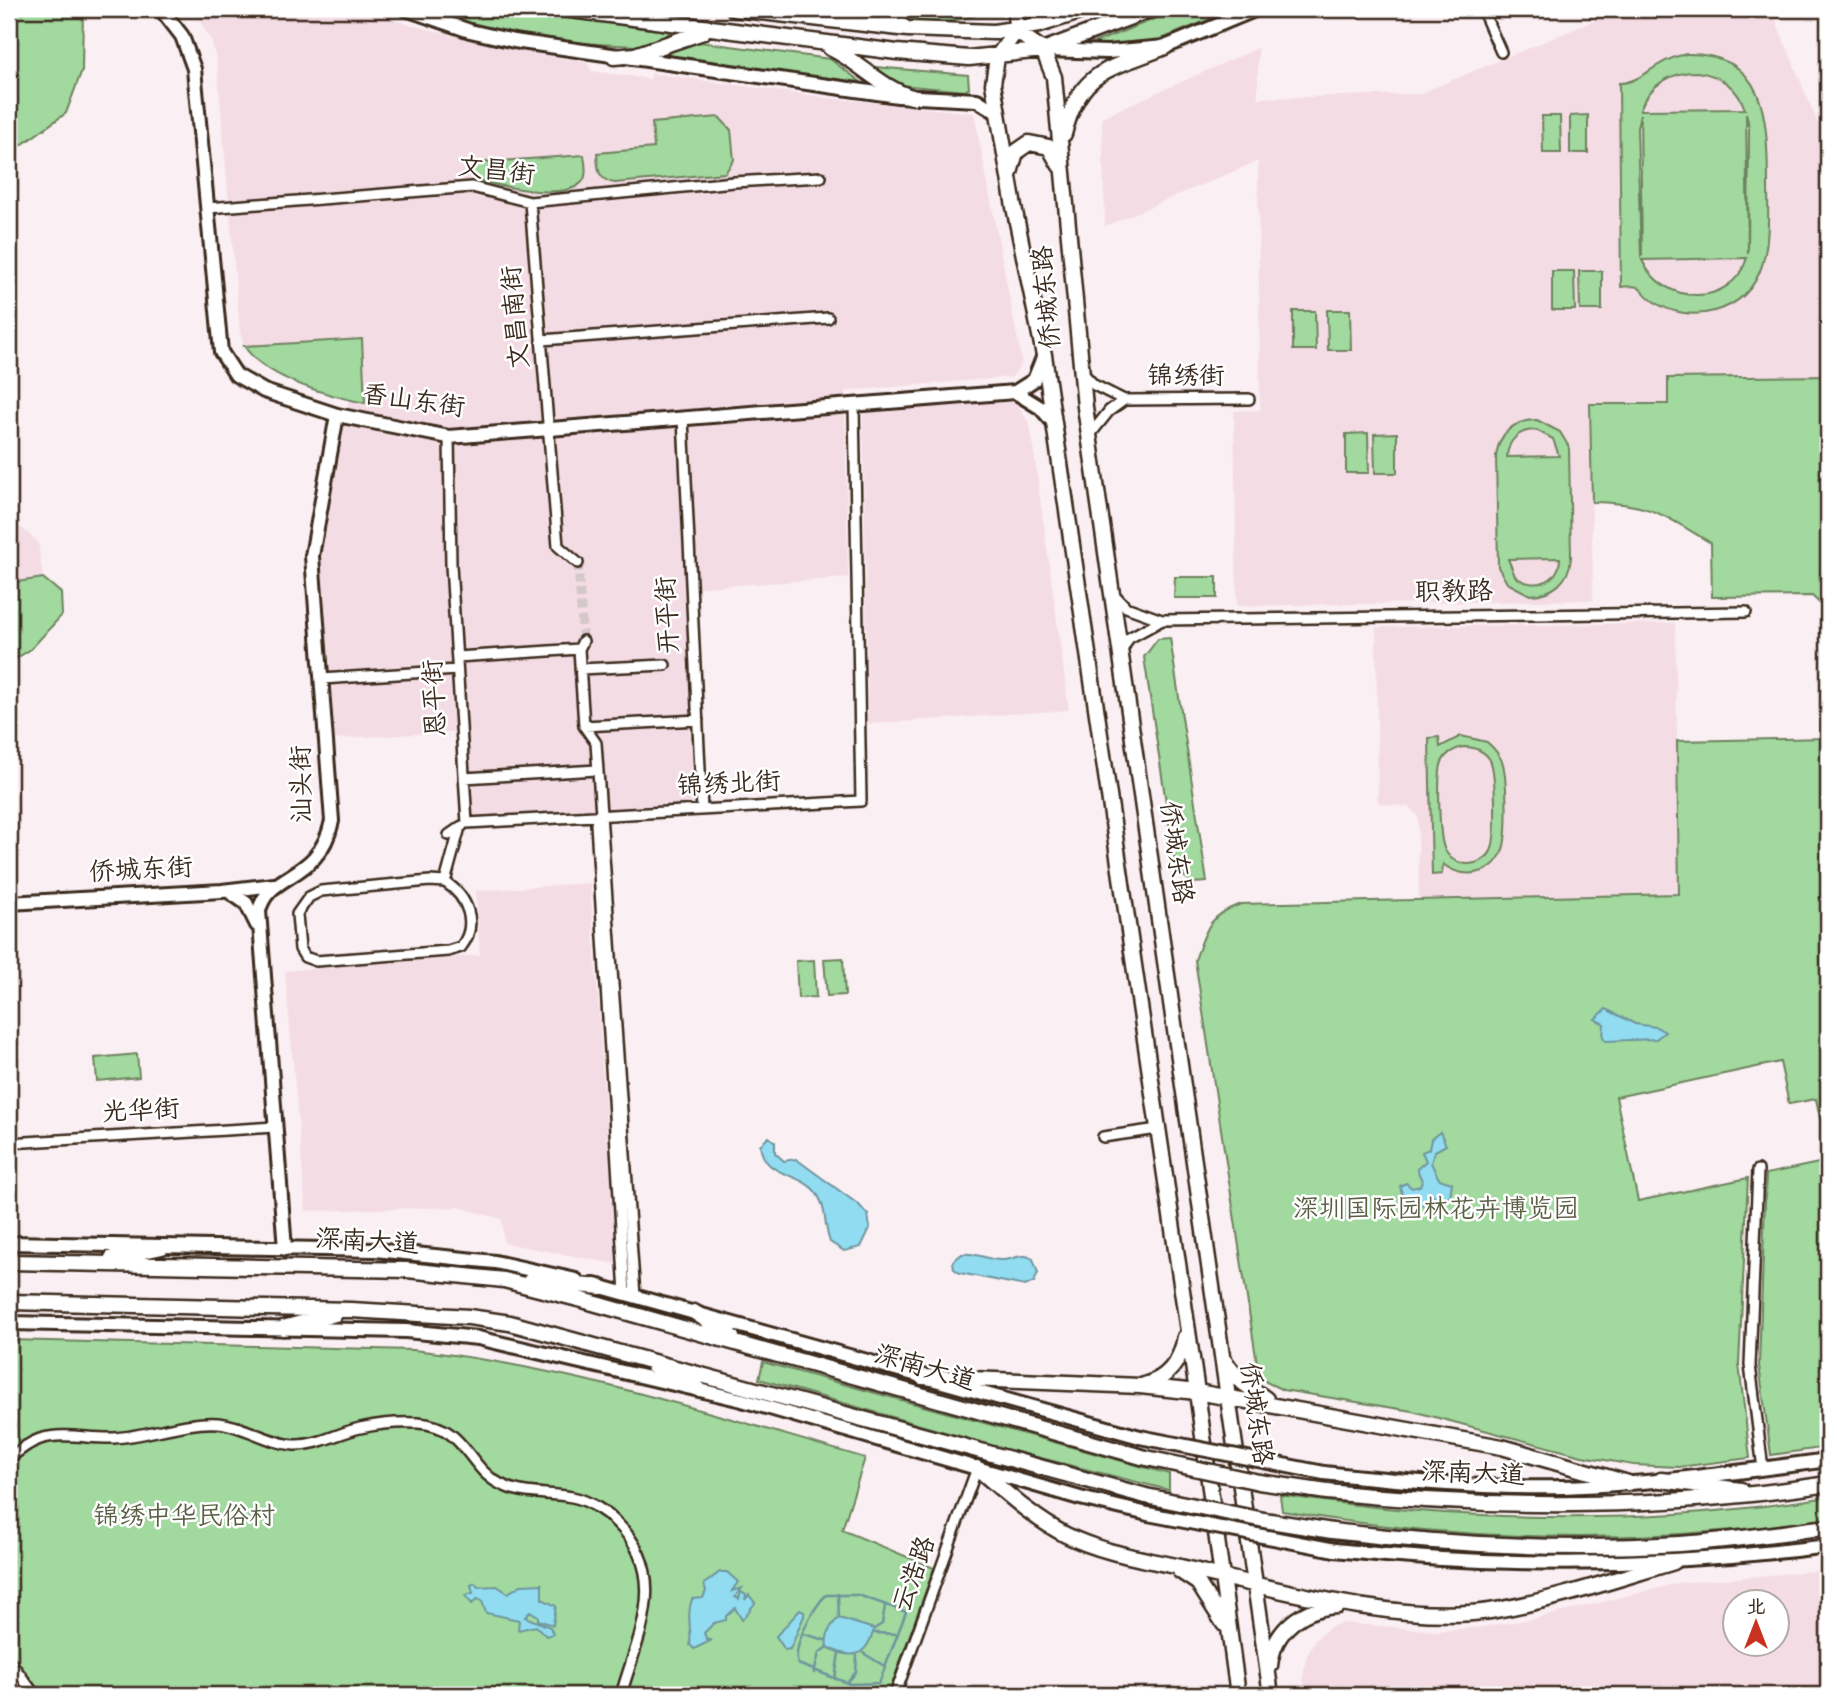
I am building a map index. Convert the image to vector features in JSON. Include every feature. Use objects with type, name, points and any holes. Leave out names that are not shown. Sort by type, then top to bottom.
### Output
[{"type":"main road","name":"香山东街","points":[[161,9],[182,36],[191,58],[208,208],[217,336],[224,361],[236,375],[252,386],[337,415],[449,437],[1016,391]]},
{"type":"main road","points":[[406,9],[470,31],[614,57],[912,97],[977,100],[998,113]]},
{"type":"main road","points":[[563,9],[897,52],[997,57],[1043,50],[1108,52],[1166,47]]},
{"type":"main road","points":[[734,9],[908,29],[1016,31],[1090,9]]},
{"type":"main road","points":[[880,9],[892,21],[908,29]]},
{"type":"main road","points":[[997,57],[1016,31],[1015,9]]},
{"type":"main road","points":[[1043,50],[1152,9]]},
{"type":"main road","points":[[1062,142],[1070,110],[1085,84],[1097,76],[1257,9]]},
{"type":"main road","points":[[614,57],[635,55],[687,36],[715,30]]},
{"type":"main road","points":[[1016,31],[1043,50]]},
{"type":"main road","points":[[816,42],[847,57],[888,87],[912,97]]},
{"type":"main road","name":"侨城东路","points":[[1043,50],[1054,77],[1089,436],[1270,1695]]},
{"type":"main road","name":"侨城东路","points":[[997,57],[993,70],[998,113],[1008,178],[1044,355],[1197,1392],[1238,1695]]},
{"type":"main road","points":[[1008,178],[1016,152],[1036,142],[1054,152],[1066,188]]},
{"type":"main road","points":[[1044,355],[1034,380],[1016,391],[1041,408],[1054,423]]},
{"type":"main road","name":"汕头街","points":[[276,885],[312,863],[330,833],[332,808],[312,556],[337,415]]},
{"type":"main road","points":[[276,885],[261,902],[259,933],[285,1249]]},
{"type":"main road","name":"侨城东街","points":[[9,903],[222,891],[276,885]]},
{"type":"main road","points":[[222,891],[236,894],[246,903],[259,933]]},
{"type":"main road","points":[[9,1243],[435,1255],[507,1265],[630,1294],[1140,1437],[1324,1473],[1457,1484],[1562,1487],[1661,1480],[1828,1460]]},
{"type":"main road","points":[[87,1264],[162,1247]]},
{"type":"main road","name":"深南大道","points":[[9,1262],[369,1269],[503,1280],[1142,1457],[1259,1482],[1327,1492],[1458,1502],[1608,1505],[1774,1492],[1828,1484]]},
{"type":"main road","points":[[503,1280],[554,1281],[601,1287]]},
{"type":"main road","points":[[9,1302],[351,1310],[469,1317],[510,1323],[1146,1496],[1332,1531],[1402,1539],[1534,1547],[1680,1544],[1828,1527]]},
{"type":"main road","points":[[283,1328],[351,1310]]},
{"type":"main road","points":[[694,1312],[744,1345]]},
{"type":"main road","points":[[9,1323],[406,1331],[478,1338],[699,1389],[1148,1514],[1335,1550],[1460,1560],[1674,1562],[1828,1546]]},
{"type":"main road","points":[[1140,1386],[1160,1379],[1170,1371],[1181,1353],[1187,1325]]},
{"type":"main road","points":[[624,1352],[699,1389]]},
{"type":"main road","points":[[1220,1353],[1228,1368],[1249,1390],[1280,1406]]},
{"type":"main road","points":[[922,1377],[1140,1386],[1226,1396],[1502,1447],[1628,1483]]},
{"type":"main road","points":[[977,1468],[1045,1524],[1068,1536],[1221,1577],[1363,1605],[1435,1613],[1489,1611],[1555,1597],[1674,1562]]},
{"type":"main road","points":[[1661,1480],[1774,1492]]},
{"type":"main road","points":[[1159,1562],[1198,1583],[1215,1607],[1229,1636]]},
{"type":"main road","points":[[1268,1680],[1273,1648],[1290,1624],[1301,1615],[1327,1607],[1363,1605]]},
{"type":"street","points":[[1482,9],[1501,52]]},
{"type":"street","name":"文昌街","points":[[208,208],[472,187],[530,202],[734,182],[821,177]]},
{"type":"street","name":"文昌南街","points":[[530,202],[558,546],[578,563]]},
{"type":"street","points":[[542,340],[828,318]]},
{"type":"street","name":"锦绣街","points":[[1081,370],[1094,385],[1124,400],[1249,399]]},
{"type":"street","name":"锦绣街","points":[[1089,436],[1108,411],[1124,400]]},
{"type":"street","name":"锦绣北街","points":[[599,816],[861,801],[854,405]]},
{"type":"street","name":"开平街","points":[[683,418],[702,810]]},
{"type":"street","name":"恩平街","points":[[445,882],[463,825],[464,778],[451,565],[449,437]]},
{"type":"street","name":"职教路","points":[[1111,591],[1126,607],[1162,620],[1746,612]]},
{"type":"street","name":"职教路","points":[[1120,653],[1129,638],[1162,620]]},
{"type":"street","points":[[457,657],[581,645],[584,726],[596,743],[599,816],[603,823],[630,1294]]},
{"type":"street","points":[[580,669],[666,664]]},
{"type":"street","points":[[322,678],[457,670]]},
{"type":"street","points":[[584,726],[698,720]]},
{"type":"street","points":[[464,778],[597,770]]},
{"type":"street","points":[[449,835],[463,825],[599,816]]},
{"type":"street","points":[[445,882],[459,891],[467,904],[469,931],[461,947],[448,951],[316,961],[305,957],[300,949],[297,914],[309,897],[321,891],[445,882]]},
{"type":"street","name":"光华街","points":[[9,1143],[275,1127]]},
{"type":"street","points":[[1103,1137],[1158,1129]]},
{"type":"street","points":[[1758,1170],[1750,1365],[1763,1469]]},
{"type":"street","points":[[9,1459],[40,1439],[60,1436],[113,1438],[201,1423],[221,1423],[277,1443],[306,1445],[360,1428],[385,1424],[420,1423],[437,1427],[453,1434],[494,1480],[519,1492],[573,1497],[605,1512],[625,1531],[646,1570],[648,1597],[621,1695]]},
{"type":"street","name":"云浩路","points":[[895,1695],[977,1468]]},
{"type":"street","points":[[9,1660],[35,1695]]},
{"type":"shaded area","points":[[194,9],[375,9],[396,21],[482,43],[588,63],[591,71],[650,79],[651,73],[829,98],[974,113],[1022,363],[1012,377],[845,391],[848,578],[685,588],[697,803],[472,820],[466,731],[335,739],[321,556],[349,400],[278,375],[255,362],[244,346],[240,332],[217,64],[212,43]]},
{"type":"shaded area","points":[[1622,9],[1771,9],[1828,148],[1828,376],[1668,378],[1668,404],[1590,404],[1593,600],[1237,606],[1234,411],[1260,410],[1258,161],[1105,226],[1102,117],[1258,48],[1258,98],[1419,94]]},
{"type":"shaded area","points":[[1015,401],[1030,424],[1069,710],[868,724],[863,413]]},
{"type":"shaded area","points":[[9,517],[38,542],[43,578],[9,583]]},
{"type":"shaded area","points":[[1675,623],[1680,894],[1419,899],[1418,816],[1409,807],[1378,803],[1376,627]]},
{"type":"shaded area","points":[[590,883],[616,1264],[504,1243],[502,1219],[458,1207],[306,1211],[285,971],[480,955],[476,891]]},
{"type":"shaded area","points":[[1828,1570],[1828,1695],[1307,1695],[1303,1678],[1306,1658],[1315,1640],[1330,1627],[1343,1623],[1437,1631],[1538,1618],[1679,1583]]},
{"type":"green space","points":[[9,9],[83,9],[82,70],[66,113],[9,154]]},
{"type":"green space","points":[[425,9],[508,9],[672,32],[652,43],[636,46],[582,43],[502,32],[450,19]]},
{"type":"green space","points":[[889,9],[984,9],[984,12],[961,19],[936,22],[911,19]]},
{"type":"green space","points":[[1180,9],[1235,9],[1149,44],[1088,45]]},
{"type":"green space","points":[[700,42],[830,59],[861,82],[659,56]]},
{"type":"green space","points":[[1686,54],[1713,57],[1733,65],[1748,78],[1757,94],[1766,135],[1767,240],[1758,276],[1748,291],[1734,303],[1698,314],[1667,308],[1653,301],[1637,287],[1621,287],[1619,83],[1635,79],[1675,57]],"holes":[[[1697,72],[1727,83],[1745,109],[1640,110],[1655,87],[1670,77]],[[1746,113],[1749,127],[1748,254]],[[1640,114],[1641,256],[1637,128]],[[1747,258],[1739,275],[1727,286],[1712,293],[1696,295],[1680,293],[1665,286],[1652,275],[1642,260]]]},
{"type":"green space","points":[[875,67],[968,75],[969,88],[965,91],[900,85]]},
{"type":"green space","points":[[1588,115],[1588,153],[1570,153],[1570,116]]},
{"type":"green space","points":[[1542,116],[1560,116],[1561,153],[1543,153]]},
{"type":"green space","points":[[719,117],[731,130],[734,160],[725,173],[615,183],[609,182],[600,173],[597,153],[654,148],[652,123]]},
{"type":"green space","points":[[584,155],[584,179],[573,188],[561,191],[529,190],[473,179],[472,163]]},
{"type":"green space","points":[[9,244],[18,318],[9,319]]},
{"type":"green space","points":[[1552,271],[1574,271],[1575,310],[1552,310]]},
{"type":"green space","points":[[1579,271],[1602,271],[1602,310],[1580,310]]},
{"type":"green space","points":[[1327,310],[1350,310],[1351,350],[1328,350]]},
{"type":"green space","points":[[1293,311],[1315,311],[1316,350],[1293,350]]},
{"type":"green space","points":[[362,339],[365,403],[298,384],[267,368],[244,346]]},
{"type":"green space","points":[[1828,376],[1828,611],[1812,596],[1712,597],[1711,543],[1655,512],[1628,505],[1592,502],[1590,404],[1668,404],[1668,378]]},
{"type":"green space","points":[[1537,420],[1560,432],[1569,447],[1571,558],[1567,574],[1558,585],[1546,592],[1530,595],[1507,583],[1498,567],[1496,456],[1500,441],[1509,429]],"holes":[[[1536,430],[1553,439],[1559,456],[1507,457],[1515,437]],[[1560,558],[1559,567],[1550,579],[1537,583],[1522,581],[1515,576],[1508,559]]]},
{"type":"green space","points":[[1368,433],[1369,473],[1346,473],[1346,434]]},
{"type":"green space","points":[[1397,433],[1397,473],[1375,473],[1374,434]]},
{"type":"green space","points":[[1175,577],[1217,577],[1217,598],[1174,598]]},
{"type":"green space","points":[[43,578],[61,593],[62,615],[31,649],[9,663],[9,583]]},
{"type":"green space","points":[[1170,638],[1207,882],[1192,883],[1176,869],[1144,657],[1158,639]]},
{"type":"green space","points":[[1461,736],[1487,742],[1503,764],[1506,805],[1504,846],[1494,863],[1479,872],[1460,872],[1443,864],[1442,874],[1432,875],[1429,738],[1439,737],[1440,747]],"holes":[[[1463,747],[1482,751],[1490,760],[1494,778],[1494,833],[1491,851],[1482,860],[1469,864],[1454,860],[1446,852],[1442,841],[1439,805],[1442,762],[1451,752]]]},
{"type":"green space","name":"深圳国际园林花卉博览园","points":[[1828,738],[1828,1156],[1816,1099],[1789,1104],[1780,1062],[1616,1097],[1638,1201],[1748,1178],[1739,1364],[1750,1458],[1679,1467],[1633,1465],[1582,1456],[1412,1411],[1283,1390],[1266,1382],[1258,1370],[1195,960],[1206,932],[1215,919],[1221,913],[1241,904],[1679,894],[1677,741]]},
{"type":"green space","points":[[843,958],[845,995],[827,996],[824,959]]},
{"type":"green space","points":[[814,960],[816,997],[798,998],[796,961]]},
{"type":"green space","points":[[137,1054],[139,1077],[97,1081],[95,1058]]},
{"type":"green space","points":[[1828,1161],[1828,1447],[1771,1455],[1759,1365],[1766,1174]]},
{"type":"green space","name":"锦绣中华民俗村","points":[[9,1340],[413,1350],[471,1357],[585,1380],[698,1409],[865,1458],[842,1530],[934,1568],[888,1695],[9,1695]]},
{"type":"green space","points":[[763,1362],[1169,1474],[1169,1490],[1001,1448],[759,1379]]},
{"type":"green space","points":[[1280,1495],[1417,1511],[1554,1517],[1692,1513],[1828,1497],[1828,1519],[1691,1533],[1623,1536],[1486,1534],[1350,1522],[1282,1511]]},
{"type":"water","points":[[1606,1009],[1635,1024],[1656,1027],[1665,1032],[1656,1039],[1606,1041],[1603,1037],[1604,1024],[1595,1019]]},
{"type":"water","points":[[1440,1132],[1446,1145],[1435,1151],[1431,1163],[1439,1179],[1452,1183],[1450,1196],[1442,1199],[1432,1196],[1420,1205],[1405,1208],[1400,1186],[1406,1183],[1412,1188],[1420,1186],[1422,1181],[1417,1169],[1426,1161],[1422,1152],[1429,1149],[1431,1139]]},
{"type":"water","points":[[769,1137],[775,1142],[775,1153],[784,1161],[796,1159],[859,1205],[868,1215],[870,1228],[861,1247],[844,1251],[830,1242],[818,1195],[806,1183],[767,1163],[760,1145]]},
{"type":"water","points":[[962,1254],[1001,1260],[1028,1257],[1033,1259],[1038,1273],[1034,1282],[1025,1286],[960,1273],[954,1269],[953,1261]]},
{"type":"water","points":[[720,1572],[727,1572],[738,1582],[732,1591],[742,1588],[735,1597],[739,1599],[741,1592],[746,1595],[745,1600],[749,1595],[755,1603],[742,1620],[735,1608],[726,1616],[726,1620],[714,1623],[704,1633],[707,1640],[712,1640],[694,1649],[690,1645],[689,1611],[692,1599],[703,1598],[706,1591],[704,1584]]},
{"type":"water","points":[[475,1583],[478,1587],[497,1586],[508,1593],[521,1585],[542,1584],[542,1599],[556,1606],[553,1625],[538,1620],[538,1616],[530,1611],[525,1617],[550,1627],[553,1634],[546,1636],[536,1626],[518,1630],[519,1620],[486,1613],[482,1601],[477,1599],[472,1604],[465,1595],[473,1593],[471,1585]]},
{"type":"water","points":[[800,1610],[804,1612],[804,1616],[790,1649],[785,1650],[776,1636]]},
{"type":"water","points":[[839,1618],[874,1629],[867,1646],[857,1654],[844,1654],[827,1647],[829,1631]]},
{"type":"waterway","points":[[838,1594],[839,1618]]},
{"type":"waterway","points":[[826,1595],[858,1595],[906,1612],[879,1683],[850,1684],[798,1664],[798,1647],[805,1628],[826,1595]]},
{"type":"waterway","points":[[874,1629],[882,1624],[885,1606]]},
{"type":"waterway","points":[[874,1633],[898,1634]]},
{"type":"waterway","points":[[804,1634],[825,1640]]},
{"type":"waterway","points":[[814,1673],[819,1653],[827,1647]]},
{"type":"waterway","points":[[835,1679],[839,1653]]},
{"type":"waterway","points":[[863,1653],[886,1667]]},
{"type":"waterway","points":[[847,1683],[856,1672],[857,1656]]},
{"type":"tunnel","points":[[578,563],[583,641]]}]
